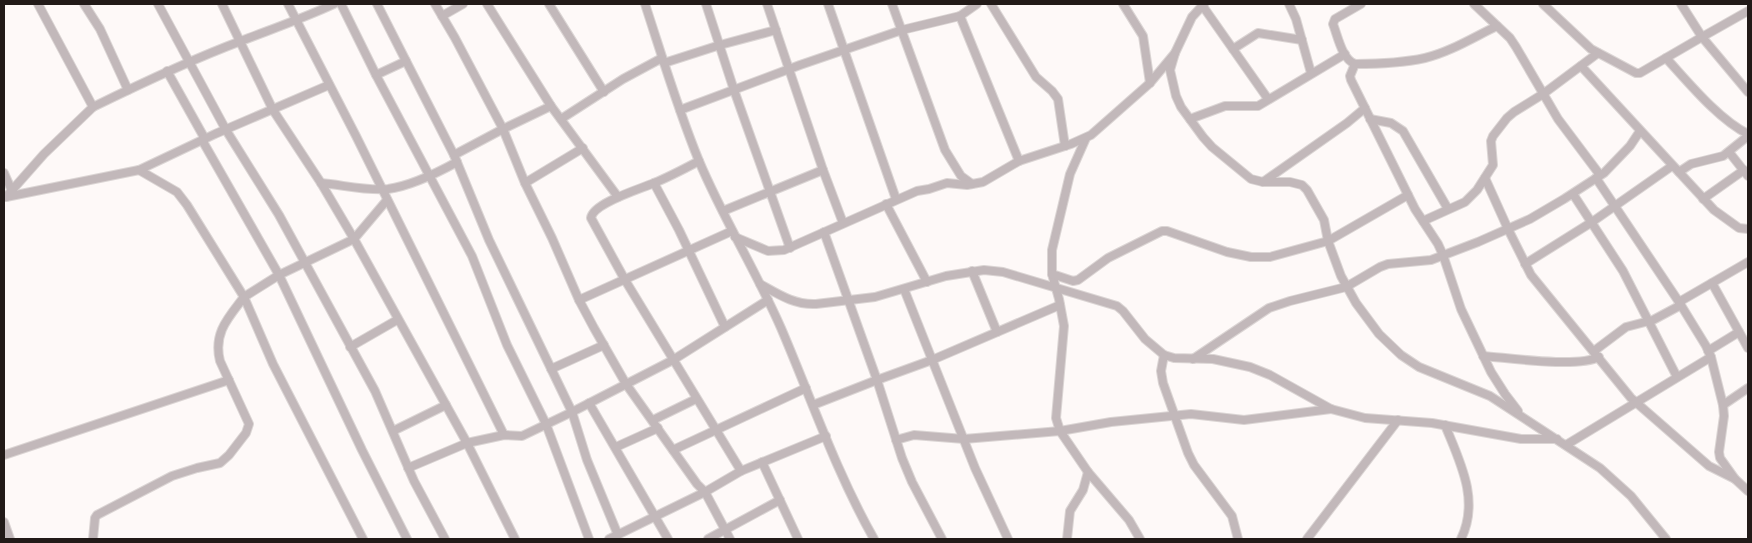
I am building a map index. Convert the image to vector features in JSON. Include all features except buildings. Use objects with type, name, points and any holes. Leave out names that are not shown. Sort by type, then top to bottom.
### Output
[{"type":"street","points":[[38,4],[94,108]]},
{"type":"street","points":[[84,4],[100,29],[128,90]]},
{"type":"street","points":[[158,4],[226,130],[279,215],[375,391],[408,468],[444,539]]},
{"type":"street","points":[[222,4],[273,110],[321,183],[354,239],[397,320],[467,443],[515,539]]},
{"type":"street","points":[[288,4],[504,435]]},
{"type":"street","points":[[5,198],[44,154],[94,108],[167,71],[334,4]]},
{"type":"street","points":[[341,4],[376,75],[472,256],[507,345],[546,424],[588,539]]},
{"type":"street","points":[[377,4],[456,158],[489,240],[572,412],[587,460],[618,535]]},
{"type":"street","points":[[435,4],[456,38],[503,129],[525,183],[579,300],[626,384],[653,420],[672,450],[705,492],[730,539]]},
{"type":"street","points":[[442,16],[463,4]]},
{"type":"street","points":[[486,4],[551,106],[618,197]]},
{"type":"street","points":[[549,4],[604,92]]},
{"type":"street","points":[[645,4],[680,110],[700,161],[734,234],[768,300],[854,501],[874,539]]},
{"type":"street","points":[[706,4],[734,90],[790,248]]},
{"type":"street","points":[[766,4],[823,170],[843,222]]},
{"type":"street","points":[[828,4],[896,199]]},
{"type":"street","points":[[892,4],[945,150],[961,176],[972,184]]},
{"type":"street","points":[[680,110],[789,69],[902,30],[960,16],[977,4]]},
{"type":"street","points":[[991,4],[1036,77],[1056,95],[1065,146]]},
{"type":"street","points":[[1123,4],[1143,36],[1150,83]]},
{"type":"street","points":[[1191,4],[1200,7],[1233,49],[1268,99]]},
{"type":"street","points":[[1289,4],[1311,73]]},
{"type":"street","points":[[1361,4],[1333,22],[1345,54],[1355,64],[1394,63],[1426,58],[1497,26]]},
{"type":"street","points":[[1474,4],[1510,38],[1520,52],[1568,134],[1680,304],[1710,354],[1724,416],[1719,455],[1735,479],[1748,491]]},
{"type":"street","points":[[1543,4],[1598,53],[1640,74],[1748,11]]},
{"type":"street","points":[[1681,4],[1702,37],[1748,92]]},
{"type":"street","points":[[579,300],[734,234],[768,251],[776,252],[790,248],[843,222],[917,191],[947,183],[972,184],[988,181],[1019,161],[1086,138],[1150,83],[1175,53],[1200,7]]},
{"type":"street","points":[[960,16],[1019,161]]},
{"type":"street","points":[[560,118],[623,79],[663,60],[776,30]]},
{"type":"street","points":[[1233,49],[1258,33],[1302,40]]},
{"type":"street","points":[[1175,53],[1170,70],[1171,76],[1176,96],[1190,119],[1212,148],[1250,179],[1263,182],[1290,182],[1302,185],[1307,190],[1324,220],[1328,241],[1346,287],[1379,334],[1401,355],[1419,367],[1490,396],[1612,477],[1631,496],[1666,539]]},
{"type":"street","points":[[1422,221],[1465,202],[1477,190],[1493,165],[1491,141],[1493,136],[1514,112],[1543,94],[1598,53]]},
{"type":"street","points":[[1190,119],[1225,106],[1254,107],[1345,54]]},
{"type":"street","points":[[1666,58],[1716,109],[1748,135],[1729,152],[1718,158],[1691,164],[1679,172]]},
{"type":"street","points":[[376,75],[406,61]]},
{"type":"street","points":[[1355,64],[1350,78],[1408,195],[1422,221],[1438,244],[1461,309],[1484,356],[1505,394],[1522,417]]},
{"type":"street","points":[[1581,66],[1714,210],[1735,226],[1742,229],[1748,228]]},
{"type":"street","points":[[167,71],[279,274],[362,450],[408,539]]},
{"type":"street","points":[[5,198],[138,170],[329,85]]},
{"type":"street","points":[[321,183],[381,189],[399,186],[429,176],[503,129],[551,106]]},
{"type":"street","points":[[1263,182],[1347,123],[1365,108]]},
{"type":"street","points":[[1370,119],[1391,123],[1403,131],[1448,209]]},
{"type":"street","points":[[1193,359],[1269,308],[1346,287],[1380,266],[1399,262],[1420,262],[1443,255],[1478,242],[1530,218],[1598,177],[1619,159],[1640,131]]},
{"type":"street","points":[[1086,138],[1070,174],[1052,250],[1052,274],[1064,326],[1056,411],[1060,431],[1088,472],[1129,520],[1140,539]]},
{"type":"street","points":[[525,183],[583,148]]},
{"type":"street","points":[[1703,199],[1746,173],[1729,152]]},
{"type":"street","points":[[700,161],[654,183],[618,197],[595,211],[591,218],[625,280],[740,471]]},
{"type":"street","points":[[1525,264],[1592,222],[1672,166]]},
{"type":"street","points":[[138,170],[177,192],[244,297],[273,364],[363,539]]},
{"type":"street","points":[[723,211],[823,170]]},
{"type":"street","points":[[4,173],[12,190]]},
{"type":"street","points":[[1485,178],[1531,275],[1636,402],[1709,466],[1735,479]]},
{"type":"street","points":[[654,183],[725,327]]},
{"type":"street","points":[[1572,194],[1623,271],[1677,377]]},
{"type":"street","points":[[1052,274],[1074,281],[1078,280],[1108,258],[1162,231],[1167,231],[1228,252],[1262,258],[1270,257],[1328,241],[1408,195]]},
{"type":"street","points":[[93,539],[97,515],[172,476],[197,468],[220,464],[229,456],[246,433],[249,424],[217,351],[218,341],[224,324],[244,297],[279,274],[354,239],[387,200]]},
{"type":"street","points":[[886,204],[927,282]]},
{"type":"street","points":[[824,232],[912,482],[942,539]]},
{"type":"street","points":[[1484,356],[1583,362],[1597,354],[1626,327],[1648,321],[1680,304],[1748,262]]},
{"type":"street","points":[[972,271],[997,332]]},
{"type":"street","points":[[760,284],[798,303],[816,304],[875,297],[972,271],[1003,272],[1110,302],[1123,310],[1144,339],[1164,355],[1174,358],[1221,360],[1262,371],[1331,409],[1365,418],[1445,425],[1521,439],[1557,439]]},
{"type":"street","points":[[1712,283],[1743,333],[1748,348]]},
{"type":"street","points":[[904,289],[964,439],[1008,539]]},
{"type":"street","points":[[408,468],[467,443],[504,435],[522,436],[589,404],[673,360],[768,300]]},
{"type":"street","points":[[813,405],[932,360],[1060,305]]},
{"type":"street","points":[[350,346],[397,320]]},
{"type":"street","points":[[1566,445],[1677,377],[1743,333]]},
{"type":"street","points":[[551,369],[604,345]]},
{"type":"street","points":[[1164,355],[1161,376],[1174,416],[1194,465],[1232,516],[1238,539]]},
{"type":"street","points":[[4,454],[229,380]]},
{"type":"street","points":[[672,450],[806,388]]},
{"type":"street","points":[[1722,405],[1748,388]]},
{"type":"street","points":[[653,420],[696,399]]},
{"type":"street","points":[[589,404],[616,447],[668,539]]},
{"type":"street","points":[[393,431],[446,405]]},
{"type":"street","points":[[896,440],[914,435],[964,439],[1060,431],[1111,422],[1200,414],[1244,420],[1331,409]]},
{"type":"street","points":[[1307,539],[1398,420]]},
{"type":"street","points":[[1445,425],[1465,472],[1468,485],[1469,512],[1461,539]]},
{"type":"street","points":[[616,447],[658,428]]},
{"type":"street","points":[[609,539],[705,492],[740,471],[826,436]]},
{"type":"street","points":[[762,462],[798,539]]},
{"type":"street","points":[[1067,539],[1070,511],[1083,490],[1088,472]]},
{"type":"street","points":[[708,539],[780,500]]},
{"type":"street","points":[[4,522],[10,539]]}]
